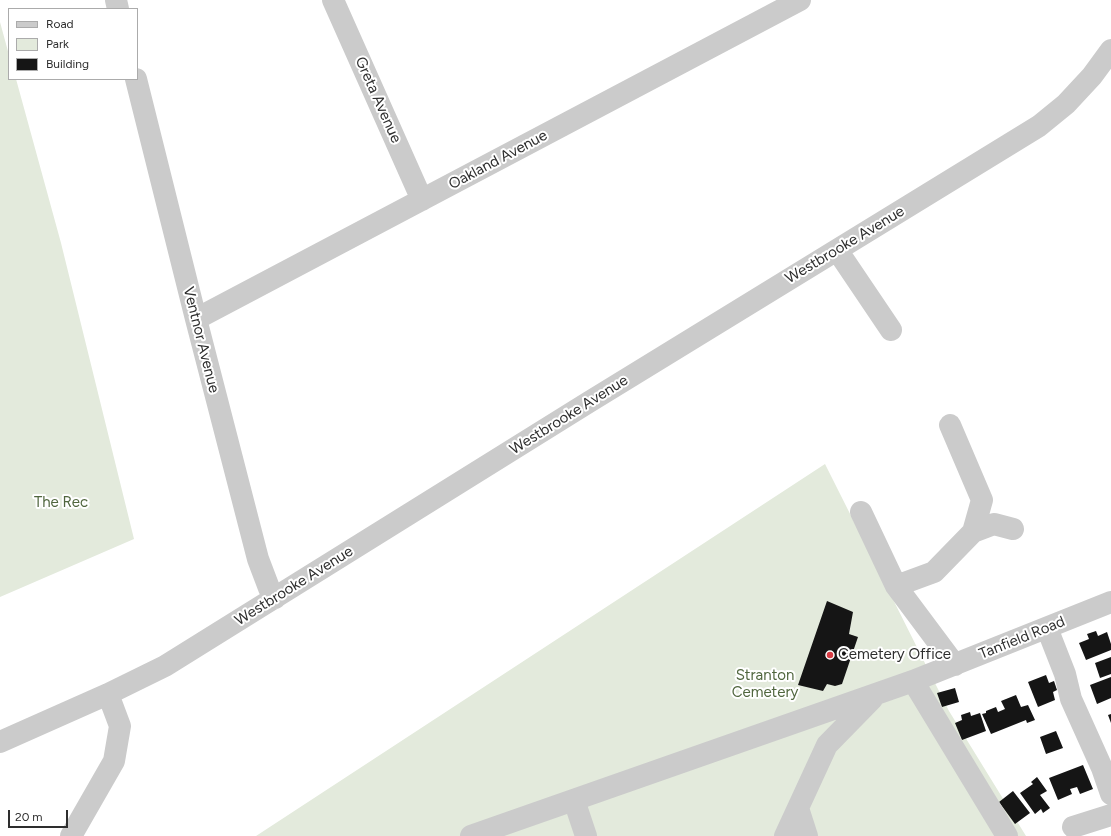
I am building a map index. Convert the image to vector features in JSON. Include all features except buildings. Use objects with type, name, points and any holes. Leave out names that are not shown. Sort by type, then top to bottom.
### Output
[{"type":"street","name":"Greta Avenue","points":[[333,0],[422,200]]},
{"type":"street","name":"Oakland Avenue","points":[[196,319],[800,0]]},
{"type":"street","name":"Westbrooke Avenue","points":[[0,742],[108,694],[165,666],[583,406],[1039,126],[1071,98],[1092,76],[1111,50]]},
{"type":"street","name":"Ventnor Avenue","points":[[136,80],[258,559],[269,588],[275,598]]},
{"type":"street","points":[[838,250],[891,330]]},
{"type":"street","points":[[950,426],[982,500],[973,532]]},
{"type":"street","points":[[861,512],[896,586],[954,665]]},
{"type":"street","points":[[896,586],[934,572],[973,532],[994,524],[1013,528]]},
{"type":"street","name":"Tanfield Road","points":[[471,836],[876,695],[933,674],[1111,602]]},
{"type":"street","points":[[1047,628],[1065,674],[1071,698],[1102,768],[1111,794]]},
{"type":"street","points":[[913,681],[1007,836]]},
{"type":"street","points":[[71,836],[114,760],[120,726],[108,694]]},
{"type":"street","points":[[785,836],[827,745],[876,695]]},
{"type":"street","points":[[574,800],[586,836]]},
{"type":"street","points":[[798,808],[807,836]]},
{"type":"street","points":[[1073,827],[1111,815]]},
{"type":"green space","name":"The Rec","points":[[0,22],[8,51],[8,80],[16,80],[61,243],[134,539],[0,597]]},
{"type":"green space","name":"Stranton Cemetery","points":[[825,464],[949,711],[1026,836],[256,836]]},
{"type":"place","name":"Cemetery Office","points":[[830,655]]}]
